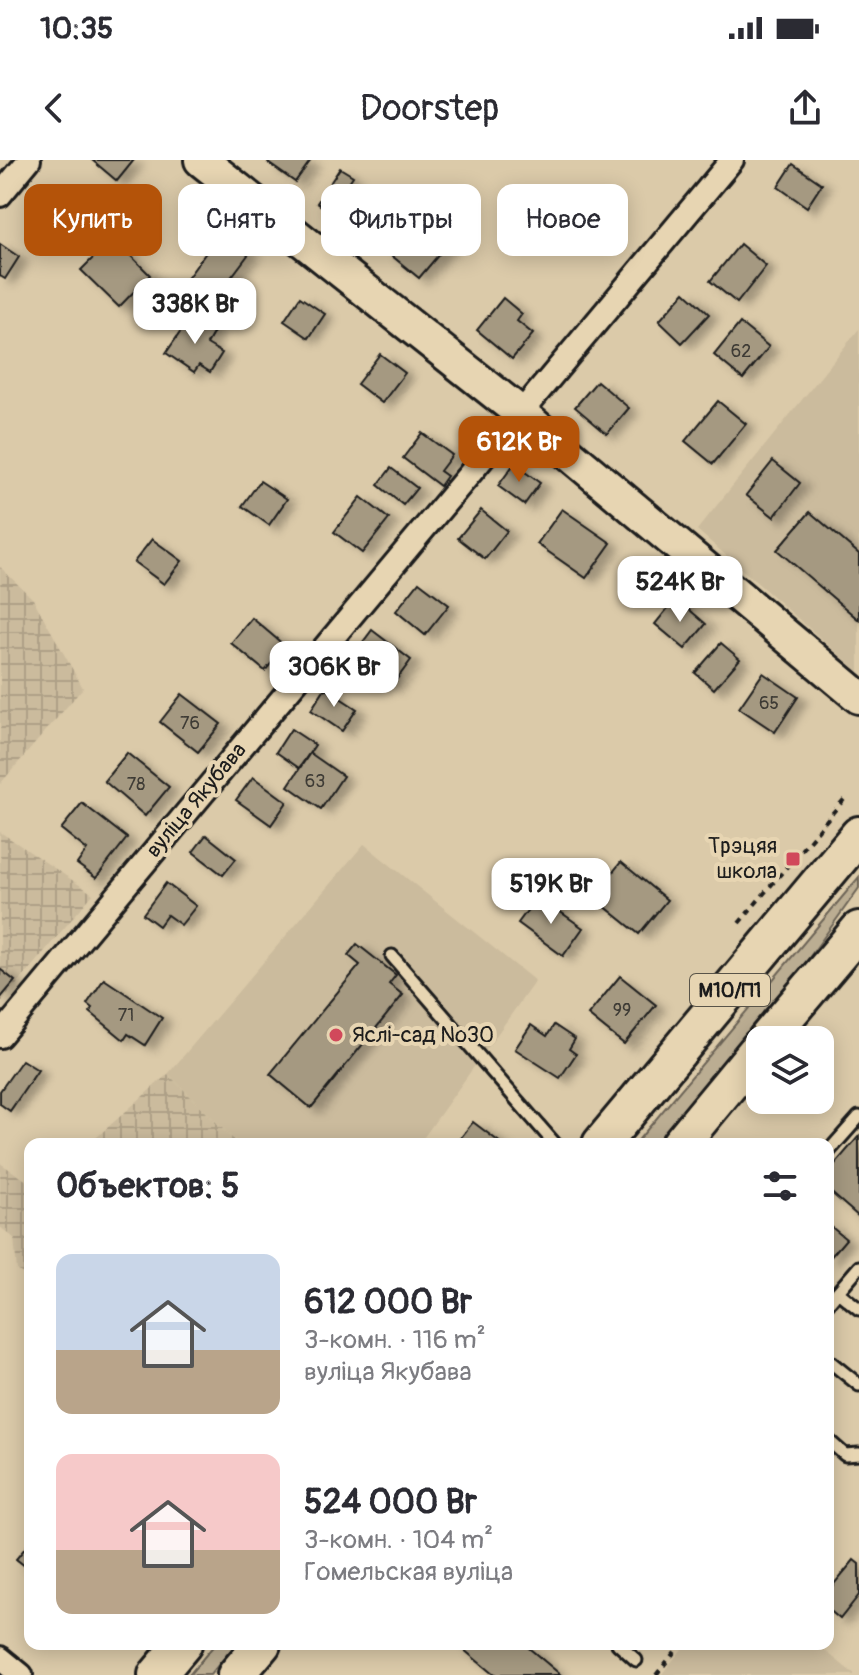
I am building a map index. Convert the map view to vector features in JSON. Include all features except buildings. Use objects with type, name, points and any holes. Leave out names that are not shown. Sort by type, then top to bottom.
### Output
[{"type":"main road","name":"М10/П1","points":[[606,1138],[859,835]]},
{"type":"main road","name":"М10/П1","points":[[778,1026],[859,930]]},
{"type":"main road","points":[[685,1138],[746,1064]]},
{"type":"main road","points":[[157,1675],[178,1650]]},
{"type":"main road","points":[[236,1675],[257,1650]]},
{"type":"street","points":[[0,195],[29,160]]},
{"type":"street","points":[[201,160],[519,412],[859,697]]},
{"type":"street","name":"вуліца Якубава","points":[[0,1036],[732,160]]},
{"type":"street","points":[[0,1658],[21,1675]]},
{"type":"lane","points":[[392,956],[550,1138]]},
{"type":"lane","points":[[834,1145],[859,1117]]},
{"type":"lane","points":[[834,1296],[859,1267]]},
{"type":"lane","points":[[838,1292],[859,1309]]},
{"type":"lane","points":[[834,1365],[859,1385]]},
{"type":"lane","points":[[834,1445],[845,1455],[859,1454]]},
{"type":"lane","points":[[625,1650],[636,1660]]},
{"type":"path","points":[[739,923],[847,796]]},
{"type":"path","points":[[656,1675],[676,1650]]},
{"type":"shaded area","points":[[859,329],[859,672],[697,530]]},
{"type":"shaded area","points":[[0,567],[33,599],[83,688],[0,784]]},
{"type":"shaded area","points":[[0,832],[93,894],[0,1004]]},
{"type":"shaded area","points":[[364,844],[535,981],[423,1138],[232,1138],[168,1074]]},
{"type":"shaded area","points":[[859,877],[859,888],[796,976],[754,1026],[746,1026],[746,1036],[660,1138],[640,1138]]},
{"type":"shaded area","points":[[168,1074],[232,1138],[96,1138]]},
{"type":"shaded area","points":[[0,1163],[24,1179],[24,1275],[17,1270],[14,1238],[0,1227]]},
{"type":"shaded area","points":[[210,1650],[231,1650],[210,1675],[189,1675]]},
{"type":"shaded area","points":[[681,1650],[824,1650],[855,1675],[661,1675]]},
{"type":"place","name":"Трэцяя школа","points":[[793,859]]},
{"type":"place","name":"Яслі-сад №30","points":[[336,1035]]}]
